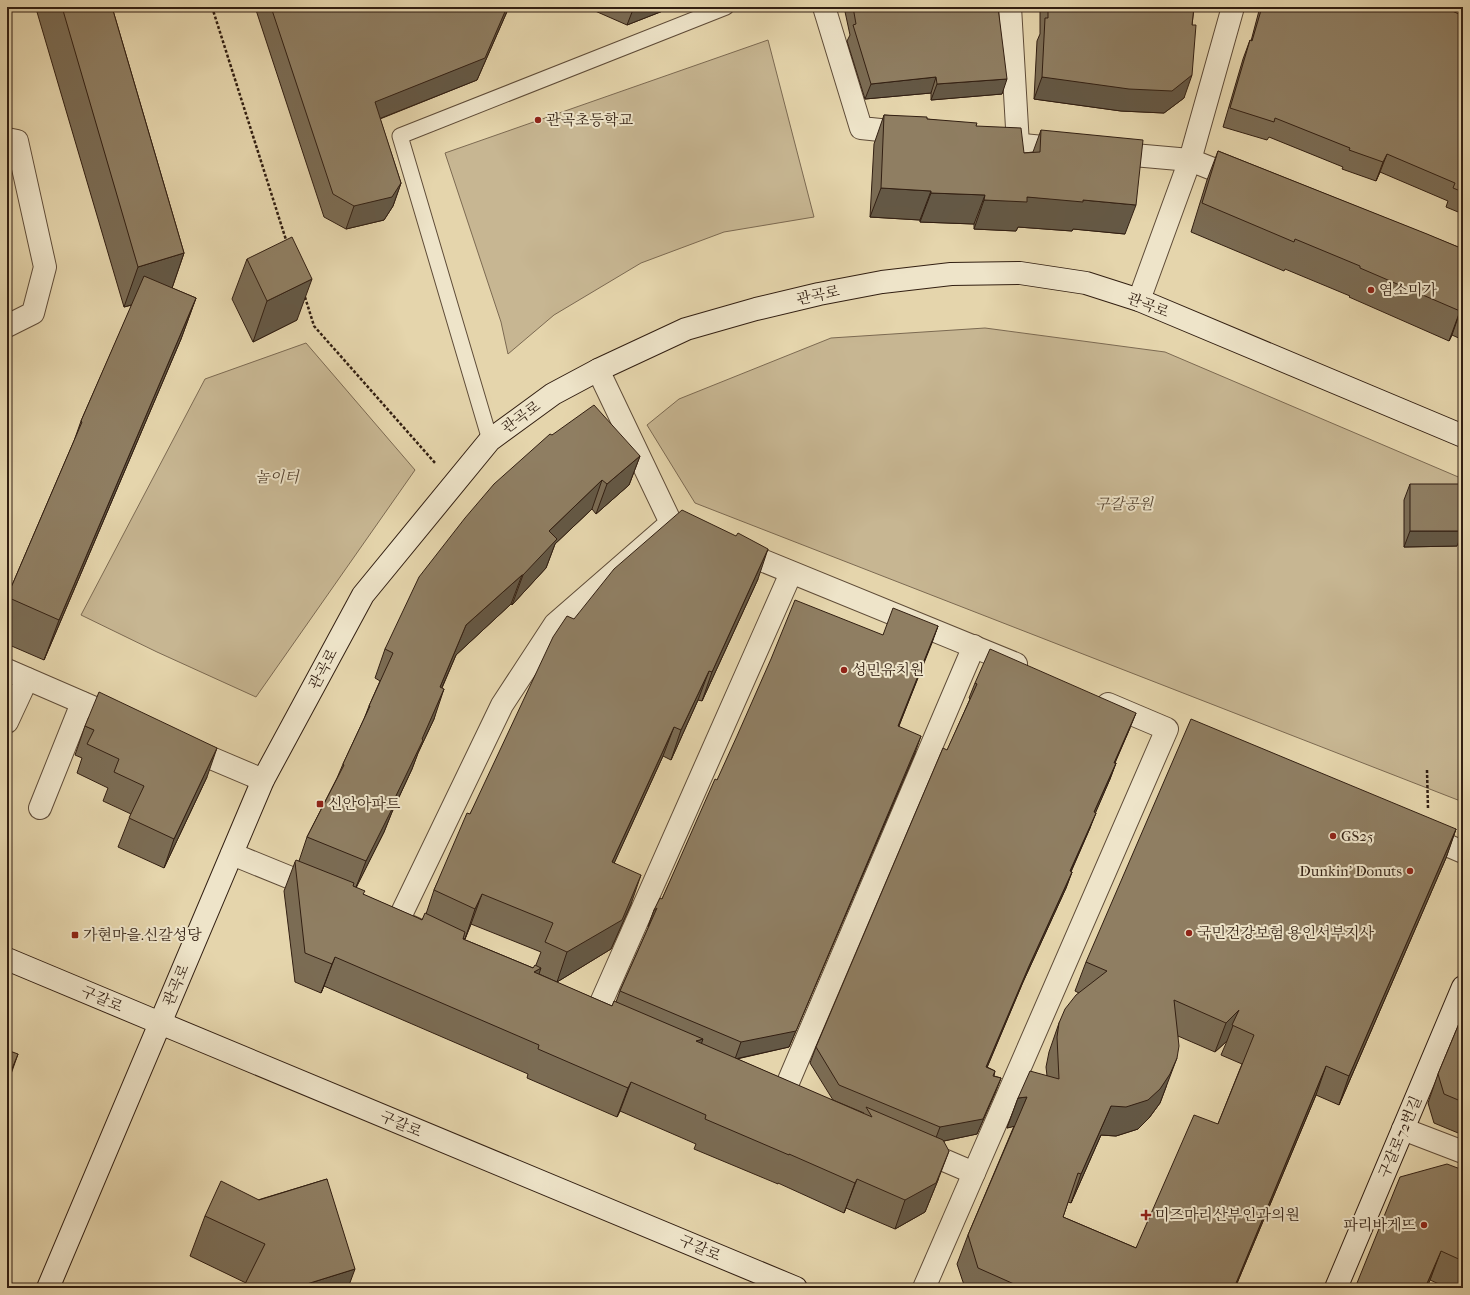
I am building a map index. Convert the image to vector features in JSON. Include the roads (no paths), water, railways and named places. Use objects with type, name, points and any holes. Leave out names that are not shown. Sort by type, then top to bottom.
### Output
[{"type":"street","points":[[824,7],[861,128],[932,136]]},
{"type":"street","points":[[1010,7],[1018,145]]},
{"type":"street","points":[[1138,300],[1190,160],[1233,7]]},
{"type":"street","points":[[1449,7],[1463,12]]},
{"type":"street","points":[[7,139],[16,141],[45,267],[33,313],[7,326]]},
{"type":"street","points":[[971,140],[1190,160],[1256,186]]},
{"type":"street","name":"관곡로","points":[[48,1288],[263,780],[363,595],[490,440],[553,394],[598,370],[686,329],[756,308],[882,282],[951,274],[1020,273],[1086,283],[1138,300],[1463,436]]},
{"type":"street","points":[[598,370],[671,523],[692,532]]},
{"type":"street","points":[[398,922],[502,705],[555,624],[671,523]]},
{"type":"street","points":[[721,543],[974,646],[1031,671]]},
{"type":"street","points":[[575,1004],[604,1017],[792,573]]},
{"type":"street","points":[[784,1092],[974,646]]},
{"type":"street","points":[[7,670],[140,728]]},
{"type":"street","points":[[7,722],[27,679]]},
{"type":"street","points":[[1088,695],[1189,738]]},
{"type":"street","points":[[40,808],[82,703]]},
{"type":"street","points":[[924,1288],[1167,729]]},
{"type":"street","points":[[169,740],[263,780]]},
{"type":"street","points":[[1408,829],[1463,852]]},
{"type":"street","points":[[232,854],[333,895]]},
{"type":"street","points":[[377,913],[434,938]]},
{"type":"street","name":"구갈로","points":[[7,959],[796,1288]]},
{"type":"street","name":"구갈로72번길","points":[[1336,1288],[1463,986]]},
{"type":"street","points":[[1403,1129],[1463,1152]]},
{"type":"street","points":[[901,1142],[974,1173]]},
{"type":"lane","points":[[490,440],[400,136],[726,7]]},
{"type":"place","name":"관곡초등학교","points":[[538,120]]},
{"type":"place","name":"염소미가","points":[[1371,290]]},
{"type":"place","name":"성민유치원","points":[[844,670]]},
{"type":"place","name":"신안아파트","points":[[320,804]]},
{"type":"place","name":"GS25","points":[[1333,836]]},
{"type":"place","name":"Dunkin' Donuts","points":[[1410,871]]},
{"type":"place","name":"국민건강보험 용인서부지사","points":[[1189,933]]},
{"type":"place","name":"가현마을.신갈성당","points":[[75,935]]},
{"type":"place","name":"미즈마리산부인과의원","points":[[1146,1215]]},
{"type":"place","name":"파리바게뜨","points":[[1424,1225]]},
{"type":"park label","name":"놀이터","points":[[277,477]]},
{"type":"park label","name":"구갈공원","points":[[1124,504]]}]
